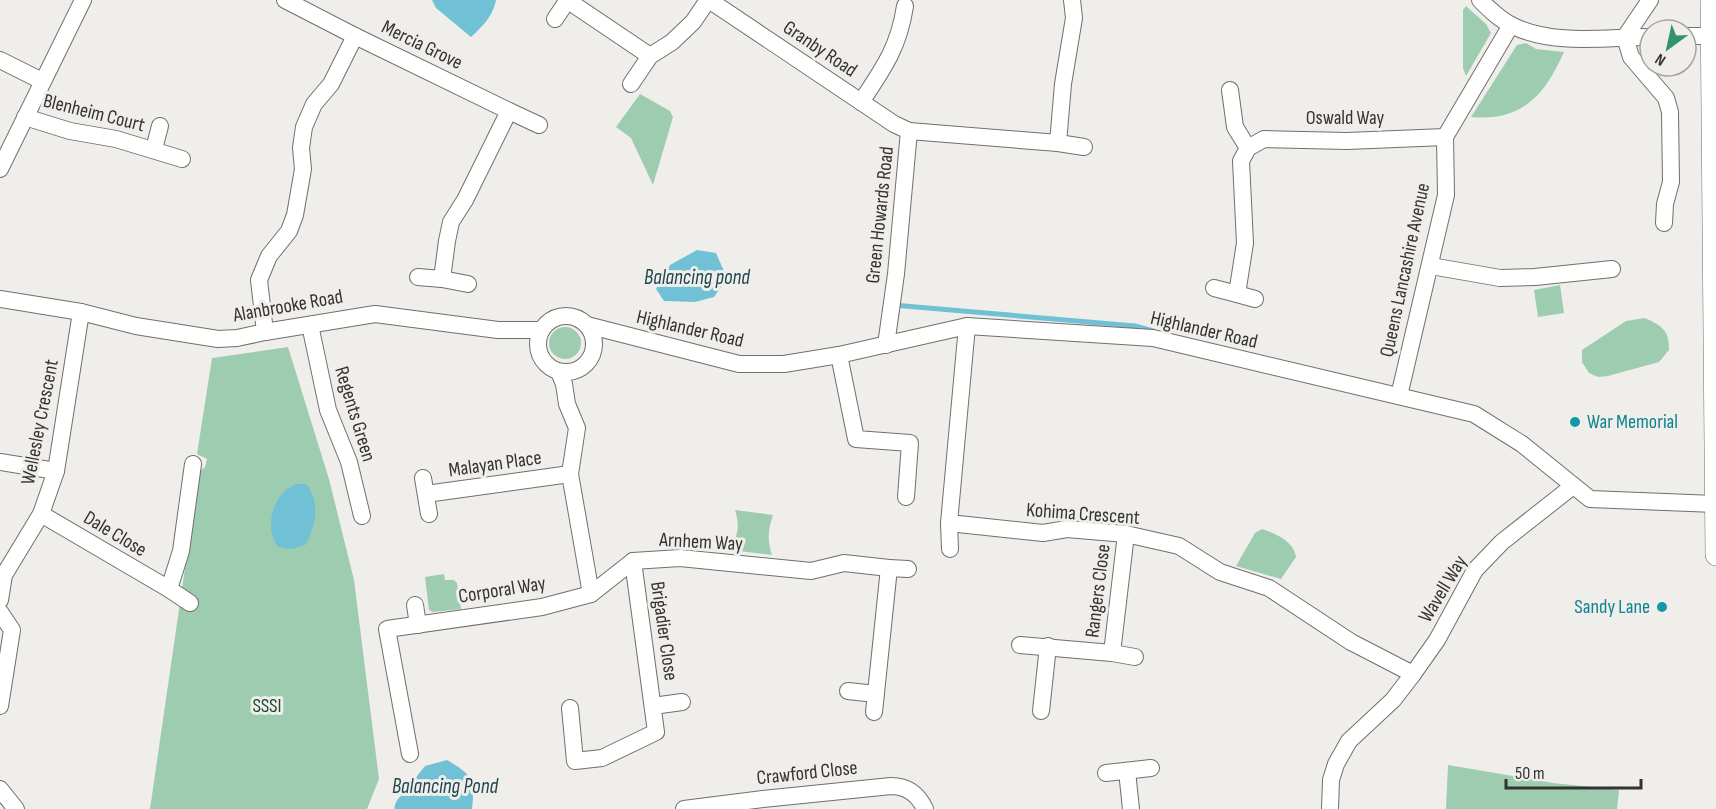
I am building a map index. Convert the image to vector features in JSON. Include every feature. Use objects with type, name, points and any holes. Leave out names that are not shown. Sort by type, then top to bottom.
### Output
[{"type":"street","points":[[0,169],[83,0]]},
{"type":"street","name":"Mercia Grove","points":[[285,0],[539,125]]},
{"type":"street","points":[[555,19],[567,0],[650,56]]},
{"type":"street","name":"Granby Road","points":[[631,84],[650,56],[672,42],[693,22],[709,0],[894,124],[909,131]]},
{"type":"street","points":[[1058,143],[1063,84],[1074,18],[1072,0]]},
{"type":"street","points":[[1479,0],[1511,25],[1543,36],[1576,39],[1638,37]]},
{"type":"street","points":[[1625,37],[1650,0]]},
{"type":"street","points":[[1711,0],[1716,555]]},
{"type":"street","points":[[861,102],[892,54],[895,23],[905,6]]},
{"type":"street","points":[[1445,137],[1511,25]]},
{"type":"street","points":[[265,332],[259,280],[269,256],[289,231],[295,215],[303,169],[301,148],[304,127],[314,104],[330,84],[355,36]]},
{"type":"street","points":[[1698,36],[1712,36]]},
{"type":"street","points":[[1625,37],[1631,57],[1666,98],[1670,112],[1671,182],[1665,204],[1664,223]]},
{"type":"street","points":[[0,60],[42,81]]},
{"type":"street","points":[[1230,90],[1235,127],[1248,148],[1241,161],[1245,243],[1237,294]]},
{"type":"street","points":[[442,279],[451,222],[465,200],[509,111]]},
{"type":"street","name":"Blenheim Court","points":[[25,117],[70,131],[116,139],[154,149],[182,159]]},
{"type":"street","name":"Blenheim Court","points":[[154,149],[160,126]]},
{"type":"street","name":"Green Howards Road","points":[[886,345],[896,274],[909,131],[1084,147]]},
{"type":"street","name":"Oswald Way","points":[[1248,148],[1264,140],[1347,141],[1445,137]]},
{"type":"street","name":"Queens Lancashire Avenue","points":[[1399,396],[1446,195],[1445,137]]},
{"type":"street","points":[[1431,266],[1500,278],[1535,277],[1612,269]]},
{"type":"street","points":[[418,277],[468,284]]},
{"type":"street","points":[[1214,288],[1255,299]]},
{"type":"street","name":"Alanbrooke Road","points":[[0,299],[81,312],[136,326],[218,339],[237,338],[375,314],[514,332],[541,330]]},
{"type":"street","name":"Wellesley Crescent","points":[[0,600],[4,575],[41,514],[56,471],[81,312]]},
{"type":"street","points":[[563,376],[579,369],[591,357],[591,333],[572,316],[554,318],[541,330],[538,348],[545,363],[563,376],[567,404],[577,428],[570,474],[591,594]]},
{"type":"street","name":"Regents Green","points":[[310,325],[328,410],[349,462],[362,516]]},
{"type":"street","points":[[950,549],[950,523],[967,326]]},
{"type":"street","name":"Highlander Road","points":[[591,333],[622,335],[740,364],[784,364],[839,355],[967,326],[1153,338],[1474,414],[1522,444],[1590,499],[1715,504]]},
{"type":"street","name":"Alanbrooke Road","points":[[514,332],[538,348]]},
{"type":"street","points":[[839,355],[856,439],[910,443],[906,497]]},
{"type":"street","points":[[0,462],[56,471]]},
{"type":"street","points":[[169,589],[181,551],[193,464]]},
{"type":"street","name":"Malayan Place","points":[[429,514],[424,486],[570,474]]},
{"type":"street","name":"Wavell Way","points":[[1330,809],[1331,780],[1336,764],[1349,741],[1393,700],[1413,674],[1437,640],[1475,570],[1502,542],[1573,486]]},
{"type":"street","name":"Dale Close","points":[[41,514],[190,603]]},
{"type":"street","name":"Kohima Crescent","points":[[950,523],[1043,533],[1067,529],[1126,534],[1179,546],[1220,572],[1269,588],[1352,642],[1413,674]]},
{"type":"street","name":"Rangers Close","points":[[1112,653],[1126,534]]},
{"type":"street","name":"Arnhem Way","points":[[591,594],[633,561],[680,558],[811,571],[844,563],[908,569]]},
{"type":"street","name":"Brigadier Close","points":[[570,708],[575,761],[602,758],[657,732],[633,561]]},
{"type":"street","points":[[874,712],[889,568]]},
{"type":"street","name":"Corporal Way","points":[[410,754],[387,629],[542,607],[591,594]]},
{"type":"street","points":[[415,605],[418,625]]},
{"type":"street","points":[[0,612],[12,630],[0,706]]},
{"type":"street","name":"Rangers Close","points":[[1020,645],[1047,646],[1135,657]]},
{"type":"street","points":[[1041,711],[1047,646]]},
{"type":"street","points":[[848,691],[876,694]]},
{"type":"street","name":"Brigadier Close","points":[[653,706],[682,702]]},
{"type":"street","points":[[1106,773],[1151,768]]},
{"type":"street","points":[[1127,771],[1131,809]]},
{"type":"street","name":"Crawford Close","points":[[684,809],[763,804],[899,786],[912,791],[921,800],[924,809]]},
{"type":"street","points":[[0,789],[16,809]]},
{"type":"green space","points":[[1466,6],[1486,24],[1491,33],[1466,76],[1463,68],[1463,10]]},
{"type":"green space","points":[[1526,43],[1536,49],[1564,52],[1549,81],[1540,93],[1518,110],[1504,115],[1471,117],[1517,45]]},
{"type":"green space","points":[[640,94],[670,111],[673,117],[653,185],[631,138],[616,127]]},
{"type":"green space","points":[[1560,285],[1564,313],[1538,317],[1534,290]]},
{"type":"green space","points":[[1645,318],[1660,326],[1668,338],[1669,350],[1659,362],[1608,376],[1598,377],[1589,373],[1582,362],[1582,350],[1626,321]]},
{"type":"green space","points":[[565,327],[576,332],[581,343],[576,354],[565,359],[554,354],[549,343],[554,332]]},
{"type":"green space","name":"SSSI","points":[[288,347],[329,479],[354,580],[379,779],[367,809],[150,809],[199,472],[205,467],[207,459],[197,454],[212,358]]},
{"type":"green space","points":[[735,510],[773,515],[769,535],[772,555],[730,550],[737,530]]},
{"type":"green space","points":[[1262,529],[1288,543],[1296,557],[1281,579],[1236,566],[1255,533]]},
{"type":"green space","points":[[444,574],[445,580],[454,580],[457,583],[461,609],[433,612],[429,610],[425,577]]},
{"type":"green space","points":[[1448,765],[1553,783],[1619,790],[1617,809],[1446,809]]},
{"type":"water","points":[[432,0],[496,0],[487,20],[471,37],[436,8]]},
{"type":"water","name":"Balancing pond","points":[[697,250],[716,253],[727,278],[714,297],[695,302],[664,301],[656,289],[670,265]]},
{"type":"water","points":[[297,484],[306,484],[314,498],[315,514],[312,530],[305,545],[292,549],[278,547],[271,530],[273,511],[282,494]]},
{"type":"water","name":"Balancing Pond","points":[[447,760],[467,774],[470,779],[473,791],[472,809],[419,809],[405,791],[425,766]]},
{"type":"waterway","points":[[893,305],[1135,326],[1153,331]]},
{"type":"waterway","points":[[411,809],[416,807]]},
{"type":"place","name":"War Memorial","points":[[1575,422]]},
{"type":"place","name":"Sandy Lane","points":[[1662,607]]}]
